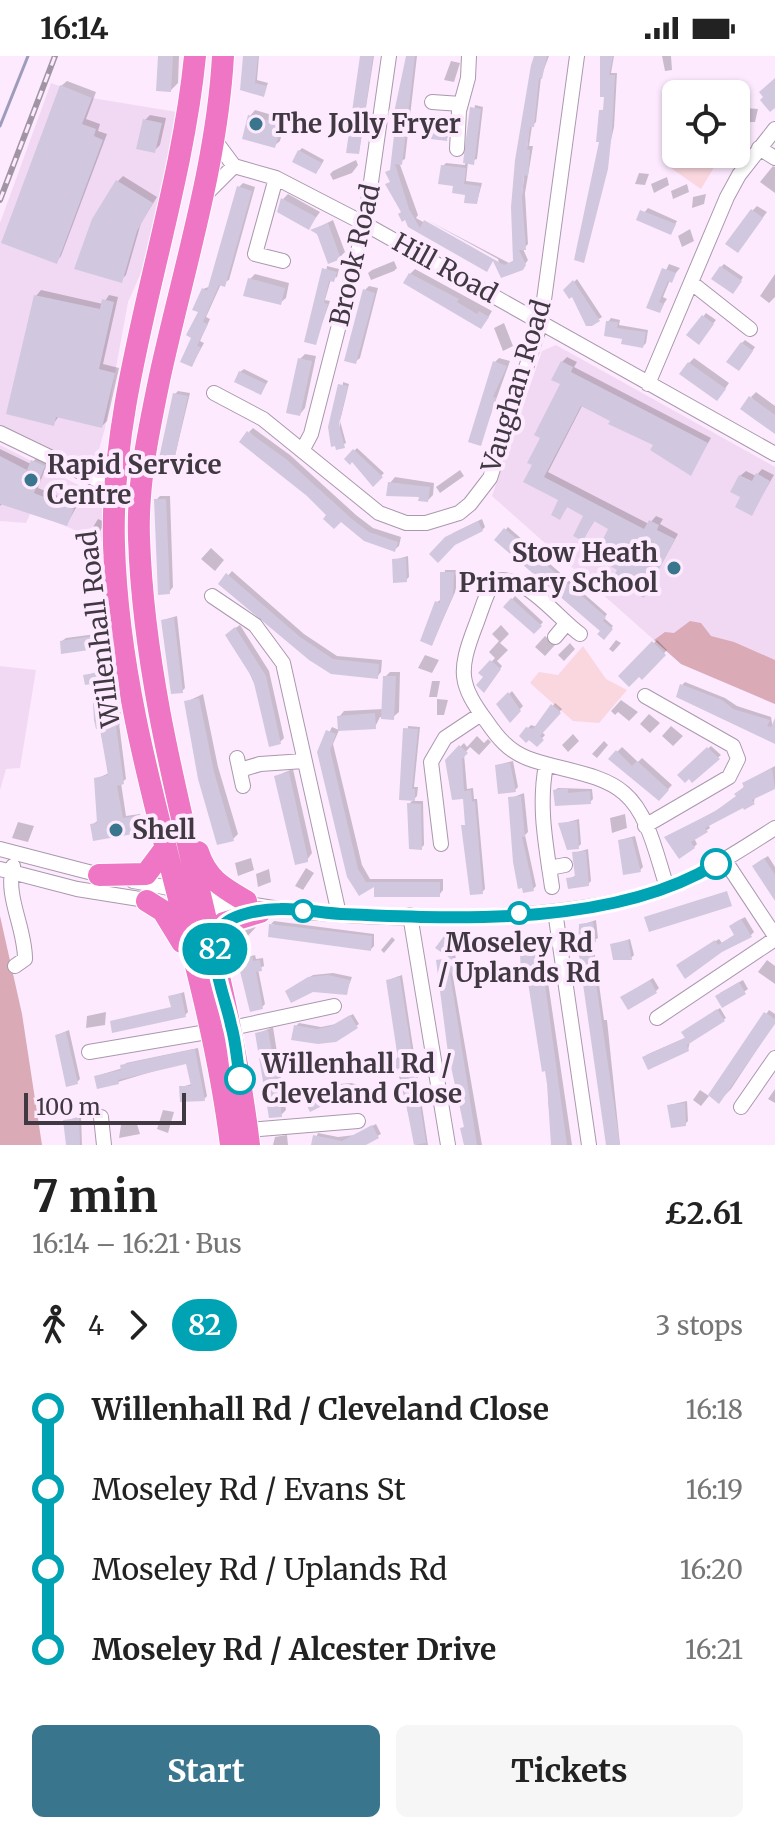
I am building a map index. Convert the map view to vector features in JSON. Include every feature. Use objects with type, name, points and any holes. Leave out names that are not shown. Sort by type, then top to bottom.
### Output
[{"type":"highway","name":"Willenhall Road","points":[[195,56],[174,196],[120,436],[114,488],[114,548],[124,647],[143,759],[164,850],[214,956],[218,1025]]},
{"type":"highway","name":"Willenhall Road","points":[[223,56],[214,139],[151,414],[140,497],[139,537],[145,601],[189,898],[243,1140]]},
{"type":"highway","points":[[170,767],[182,790],[205,871],[214,882],[262,907]]},
{"type":"highway","points":[[99,875],[146,874],[164,850]]},
{"type":"highway","points":[[147,901],[163,911],[175,928],[218,1025]]},
{"type":"highway","points":[[214,956],[224,923],[262,907]]},
{"type":"street","name":"Brook Road","points":[[303,449],[311,434],[365,224],[389,56]]},
{"type":"street","points":[[457,149],[469,56]]},
{"type":"street","name":"Vaughan Road","points":[[214,393],[263,419],[379,513],[414,524],[459,513],[482,492],[490,478],[541,322],[577,56]]},
{"type":"street","points":[[432,102],[461,104]]},
{"type":"street","points":[[648,384],[693,284],[727,197],[775,129]]},
{"type":"street","points":[[200,202],[234,166],[214,139]]},
{"type":"street","points":[[759,148],[775,158]]},
{"type":"street","name":"Hill Road","points":[[234,166],[276,178],[365,224],[775,454]]},
{"type":"street","points":[[276,178],[255,254],[283,261]]},
{"type":"street","points":[[693,284],[750,329]]},
{"type":"street","points":[[0,433],[114,488]]},
{"type":"street","points":[[580,634],[521,585],[503,579],[493,582],[462,668],[467,693],[511,750],[546,765],[613,785],[629,798],[645,826],[667,887]]},
{"type":"street","points":[[212,596],[255,625],[283,663],[339,914]]},
{"type":"street","points":[[555,637],[566,624]]},
{"type":"street","points":[[645,696],[733,746],[738,759],[729,777],[645,826]]},
{"type":"street","points":[[441,844],[431,762],[445,738],[481,714]]},
{"type":"street","points":[[243,786],[238,764],[304,761]]},
{"type":"street","points":[[546,765],[540,794],[552,887]]},
{"type":"street","points":[[0,849],[189,898],[339,914],[410,915],[555,911],[614,902],[667,887],[724,859],[775,828]]},
{"type":"street","points":[[17,854],[6,871],[22,925],[25,963]]},
{"type":"street","points":[[657,1018],[775,938],[724,859]]},
{"type":"street","points":[[549,868],[565,865]]},
{"type":"street","points":[[6,871],[147,901],[189,898]]},
{"type":"street","points":[[555,911],[589,1145]]},
{"type":"street","points":[[410,915],[448,1145]]},
{"type":"street","points":[[89,1052],[218,1025],[334,1006]]},
{"type":"street","points":[[741,1107],[773,1065]]},
{"type":"street","points":[[101,1117],[104,1145]]},
{"type":"street","points":[[243,1140],[358,1121]]},
{"type":"shaded area","points":[[51,83],[92,98],[177,112],[147,259],[128,302],[105,428],[98,453],[84,466],[0,425],[0,223]]},
{"type":"shaded area","points":[[671,168],[714,168],[701,189]]},
{"type":"shaded area","name":"Stow Heath Primary School","points":[[556,345],[775,467],[775,704],[681,664],[492,496],[542,351]]},
{"type":"shaded area","points":[[0,445],[96,494],[103,504],[104,542],[31,512],[26,523],[0,521]]},
{"type":"shaded area","points":[[690,621],[701,623],[711,636],[734,642],[775,660],[775,704],[681,664],[654,640],[665,632],[674,633]]},
{"type":"shaded area","points":[[583,646],[606,679],[627,690],[599,723],[573,721],[530,683],[539,672],[558,675]]},
{"type":"shaded area","points":[[0,666],[36,670],[20,768],[6,769],[0,790]]},
{"type":"shaded area","points":[[0,916],[22,1014],[42,1145],[0,1145]]},
{"type":"building","points":[[158,56],[173,56],[171,92],[156,91]]},
{"type":"building","points":[[243,56],[258,56],[255,83],[267,86],[264,97],[240,90]]},
{"type":"building","points":[[360,56],[373,56],[359,154],[346,153]]},
{"type":"building","points":[[406,56],[415,56],[402,165],[395,164],[409,209],[420,228],[424,220],[504,265],[513,261],[511,207],[515,160],[531,65],[534,56],[547,56],[542,79],[539,78],[534,127],[530,127],[528,176],[524,175],[522,198],[526,250],[519,250],[526,265],[523,270],[501,278],[493,261],[487,272],[408,227],[405,220],[402,222],[398,214],[401,212],[385,184],[390,182],[385,172],[390,170],[395,127],[391,127]]},
{"type":"building","points":[[600,56],[613,56],[609,75],[615,75],[612,131],[608,169],[584,263],[574,260],[599,142],[596,142],[599,110],[603,110],[604,97],[600,97]]},
{"type":"building","points":[[775,78],[775,108],[770,112],[760,100],[763,97],[759,92]]},
{"type":"building","points":[[60,85],[92,98],[82,124],[96,129],[94,136],[103,140],[57,264],[1,243]]},
{"type":"building","points":[[470,107],[481,109],[474,165],[463,163]]},
{"type":"building","points":[[248,115],[282,124],[275,148],[242,139]]},
{"type":"building","points":[[143,119],[162,123],[155,153],[136,149]]},
{"type":"building","points":[[430,120],[448,124],[447,141],[422,138],[424,122]]},
{"type":"building","points":[[298,150],[322,163],[316,174],[292,162]]},
{"type":"building","points":[[441,165],[466,168],[464,184],[480,186],[477,204],[464,203],[465,195],[452,193],[453,186],[438,184]]},
{"type":"building","points":[[116,180],[153,203],[137,231],[122,283],[74,269],[92,219]]},
{"type":"building","points":[[237,186],[252,191],[225,287],[219,285],[203,322],[208,324],[197,346],[201,347],[192,367],[180,362],[191,338],[186,335],[198,312],[192,310],[202,288],[207,291]]},
{"type":"building","points":[[281,198],[316,217],[309,230],[277,212]]},
{"type":"building","points":[[751,209],[763,218],[738,253],[725,244]]},
{"type":"building","points":[[640,210],[676,224],[671,235],[636,220]]},
{"type":"building","points":[[328,223],[341,259],[328,264],[317,234],[310,230]]},
{"type":"building","points":[[720,266],[742,281],[733,294],[711,279]]},
{"type":"building","points":[[322,268],[337,272],[334,282],[329,281],[324,303],[328,304],[316,345],[304,342]]},
{"type":"building","points":[[662,268],[676,273],[672,283],[668,281],[659,302],[664,304],[660,313],[646,308]]},
{"type":"building","points":[[409,273],[459,299],[457,302],[477,314],[479,311],[489,317],[481,329],[403,283]]},
{"type":"building","points":[[248,278],[285,288],[281,305],[243,296]]},
{"type":"building","points":[[573,280],[600,321],[592,326],[586,326],[572,297],[569,299],[563,290]]},
{"type":"building","points":[[363,289],[375,293],[356,364],[344,361]]},
{"type":"building","points":[[34,295],[100,309],[102,299],[114,302],[99,369],[115,373],[102,428],[56,417],[54,426],[6,414]]},
{"type":"building","points":[[702,315],[714,324],[699,345],[686,335]]},
{"type":"building","points":[[606,321],[618,322],[617,328],[646,332],[643,348],[621,344],[622,339],[604,336]]},
{"type":"building","points":[[741,342],[753,351],[739,371],[726,362]]},
{"type":"building","points":[[298,358],[312,361],[300,416],[286,413]]},
{"type":"building","points":[[493,361],[507,366],[493,397],[496,398],[481,446],[468,442]]},
{"type":"building","points":[[561,361],[573,367],[571,372],[708,443],[691,476],[650,450],[653,445],[608,424],[610,421],[581,406],[544,477],[644,529],[649,520],[659,525],[657,530],[675,539],[644,598],[611,581],[617,570],[594,557],[608,529],[594,521],[583,541],[573,536],[583,516],[567,507],[560,520],[551,515],[558,500],[523,482],[532,465],[527,463],[540,438],[534,435],[560,384],[551,380]]},
{"type":"building","points":[[688,362],[726,389],[717,401],[679,374]]},
{"type":"building","points":[[239,371],[266,384],[261,395],[234,382]]},
{"type":"building","points":[[338,384],[348,386],[339,424],[345,448],[336,450],[335,446],[331,447],[328,427]]},
{"type":"building","points":[[173,393],[188,396],[173,466],[158,463]]},
{"type":"building","points":[[749,396],[775,415],[775,434],[740,409]]},
{"type":"building","points":[[247,431],[286,459],[369,532],[398,542],[395,552],[364,541],[341,522],[334,529],[323,519],[326,515],[307,496],[239,442]]},
{"type":"building","points":[[353,449],[383,477],[373,487],[352,462],[350,465],[344,459]]},
{"type":"building","name":"Rapid Service Centre","points":[[0,456],[27,470],[31,460],[45,466],[34,493],[74,509],[67,526],[0,504]]},
{"type":"building","points":[[756,473],[770,481],[752,516],[735,507],[740,497],[730,492],[739,475],[752,481]]},
{"type":"building","points":[[388,482],[430,487],[428,502],[418,501],[419,497],[386,496]]},
{"type":"building","points":[[154,499],[166,499],[170,594],[158,595]]},
{"type":"building","points":[[478,521],[483,531],[455,545],[438,563],[429,554],[445,537]]},
{"type":"building","points":[[504,528],[606,617],[603,621],[613,629],[604,640],[597,634],[600,631],[494,540]]},
{"type":"building","points":[[406,558],[407,582],[393,583],[392,559]]},
{"type":"building","points":[[440,572],[454,572],[453,595],[432,646],[420,641],[435,601],[440,603]]},
{"type":"building","points":[[226,573],[300,637],[333,659],[379,664],[378,679],[331,674],[309,660],[218,584]]},
{"type":"building","points":[[511,598],[542,626],[534,634],[503,607]]},
{"type":"building","points":[[174,618],[183,693],[171,694],[161,620]]},
{"type":"building","points":[[104,620],[120,725],[116,726],[124,784],[117,786],[123,818],[137,816],[139,833],[93,841],[90,824],[97,823],[94,778],[108,775],[100,729],[96,729],[94,720],[93,703],[100,702],[97,683],[85,685],[83,675],[100,672],[96,649],[61,654],[60,641],[94,636],[92,622]]},
{"type":"building","points":[[235,627],[266,676],[281,744],[269,747],[253,679],[225,635]]},
{"type":"building","points":[[652,641],[666,655],[642,680],[639,677],[629,687],[618,676]]},
{"type":"building","points":[[490,660],[501,669],[484,693],[476,685],[483,677],[478,673]]},
{"type":"building","points":[[383,676],[396,676],[394,720],[381,719]]},
{"type":"building","points":[[680,684],[722,700],[733,709],[770,720],[767,726],[771,727],[775,718],[775,744],[676,697]]},
{"type":"building","points":[[508,692],[521,711],[510,723],[496,704]]},
{"type":"building","points":[[199,698],[214,772],[234,841],[217,845],[198,779],[184,701]]},
{"type":"building","points":[[551,704],[561,713],[540,736],[544,740],[537,747],[529,740],[526,743],[519,736],[526,727],[533,729]]},
{"type":"building","points":[[375,713],[376,729],[338,731],[337,716]]},
{"type":"building","points":[[403,728],[418,729],[412,789],[415,789],[415,801],[399,800]]},
{"type":"building","points":[[326,730],[336,734],[330,750],[358,869],[366,882],[440,882],[440,897],[374,897],[374,887],[359,896],[347,877],[317,752]]},
{"type":"building","points":[[459,745],[468,753],[462,759],[464,791],[471,790],[472,802],[475,801],[483,894],[470,895],[461,825],[465,825],[463,799],[452,800],[445,760]]},
{"type":"building","points":[[707,747],[720,759],[692,783],[689,779],[685,783],[677,775]]},
{"type":"building","points":[[616,750],[632,766],[637,761],[669,790],[659,801],[608,759]]},
{"type":"building","points":[[510,763],[516,792],[498,794],[495,765]]},
{"type":"building","points":[[772,768],[775,789],[752,800],[755,804],[705,828],[708,832],[691,842],[695,848],[679,859],[664,837],[714,812],[736,796],[734,794],[744,787],[742,783]]},
{"type":"building","points":[[289,772],[308,859],[308,862],[295,865],[274,776]]},
{"type":"building","points":[[568,788],[568,793],[590,791],[591,804],[555,806],[553,790]]},
{"type":"building","points":[[521,796],[525,837],[522,837],[534,891],[523,893],[522,888],[518,889],[513,862],[508,797]]},
{"type":"building","points":[[407,803],[421,804],[422,850],[409,849]]},
{"type":"building","points":[[577,821],[579,849],[567,850],[558,823]]},
{"type":"building","points":[[632,838],[641,872],[623,875],[618,840]]},
{"type":"building","points":[[586,851],[589,886],[568,889],[566,878],[575,877],[572,852]]},
{"type":"building","points":[[764,858],[775,875],[775,901],[752,866]]},
{"type":"building","points":[[727,891],[732,906],[649,932],[644,917]]},
{"type":"building","points":[[741,919],[752,937],[722,952],[685,979],[676,965],[715,940],[718,945],[734,935],[729,926]]},
{"type":"building","points":[[593,922],[596,942],[590,943],[620,1145],[606,1145],[578,949],[579,924]]},
{"type":"building","points":[[269,924],[372,936],[371,951],[268,937]]},
{"type":"building","points":[[444,936],[455,944],[451,949],[455,973],[450,973],[477,1145],[464,1145],[460,1128],[464,1127],[448,1053],[436,960],[450,958],[435,948]]},
{"type":"building","points":[[537,936],[539,978],[544,977],[567,1145],[551,1145],[545,1071],[542,1072],[527,976],[521,976],[520,953],[472,954],[472,940]]},
{"type":"building","points":[[628,940],[632,960],[613,960],[610,944]]},
{"type":"building","points":[[253,957],[253,961],[260,960],[262,971],[256,972],[263,1009],[250,1012],[237,959]]},
{"type":"building","points":[[328,975],[350,980],[347,995],[313,992],[291,1003],[285,991],[308,977]]},
{"type":"building","points":[[400,977],[426,1143],[414,1145],[400,1072],[396,1073],[393,1060],[398,1059],[386,980]]},
{"type":"building","points":[[650,980],[657,993],[628,1010],[620,997]]},
{"type":"building","points":[[739,982],[746,994],[722,1008],[715,996]]},
{"type":"building","points":[[181,993],[186,1017],[112,1033],[110,1021],[171,1007],[168,996]]},
{"type":"building","points":[[717,1009],[725,1021],[687,1045],[689,1051],[648,1070],[642,1057],[685,1038],[681,1032]]},
{"type":"building","points":[[764,1012],[775,1019],[775,1024],[719,1104],[708,1095]]},
{"type":"building","points":[[350,1015],[358,1028],[336,1042],[318,1044],[291,1040],[294,1025],[317,1029],[331,1026]]},
{"type":"building","points":[[268,1030],[282,1117],[269,1118],[255,1033]]},
{"type":"building","points":[[66,1032],[78,1084],[66,1087],[55,1035]]},
{"type":"building","points":[[195,1049],[205,1101],[180,1102],[179,1086],[191,1086],[186,1064],[118,1080],[119,1084],[97,1089],[94,1076],[121,1070],[120,1065]]},
{"type":"building","points":[[347,1085],[370,1091],[366,1106],[347,1101],[328,1103],[310,1112],[303,1098],[324,1087]]},
{"type":"building","points":[[685,1103],[686,1126],[671,1128],[667,1105]]},
{"type":"building","points":[[79,1118],[80,1145],[66,1145],[63,1120]]},
{"type":"building","points":[[372,1125],[379,1138],[366,1145],[311,1145],[313,1135],[342,1141]]},
{"type":"waterway","points":[[0,126],[28,56]]},
{"type":"railway","points":[[0,200],[55,56]]},
{"type":"bus line","name":"82","points":[[240,1079],[232,1028],[214,956],[219,931],[230,919],[279,909],[410,915],[555,911],[645,894],[690,878],[716,864]]},
{"type":"place","name":"The Jolly Fryer","points":[[256,124]]},
{"type":"place","name":"Rapid Service Centre","points":[[31,480]]},
{"type":"place","name":"Stow Heath Primary School","points":[[674,568]]},
{"type":"place","name":"Shell","points":[[116,830]]},
{"type":"place","name":"Moseley Rd / Uplands Rd","points":[[519,913]]},
{"type":"place","name":"Willenhall Rd / Cleveland Close","points":[[240,1079]]}]
